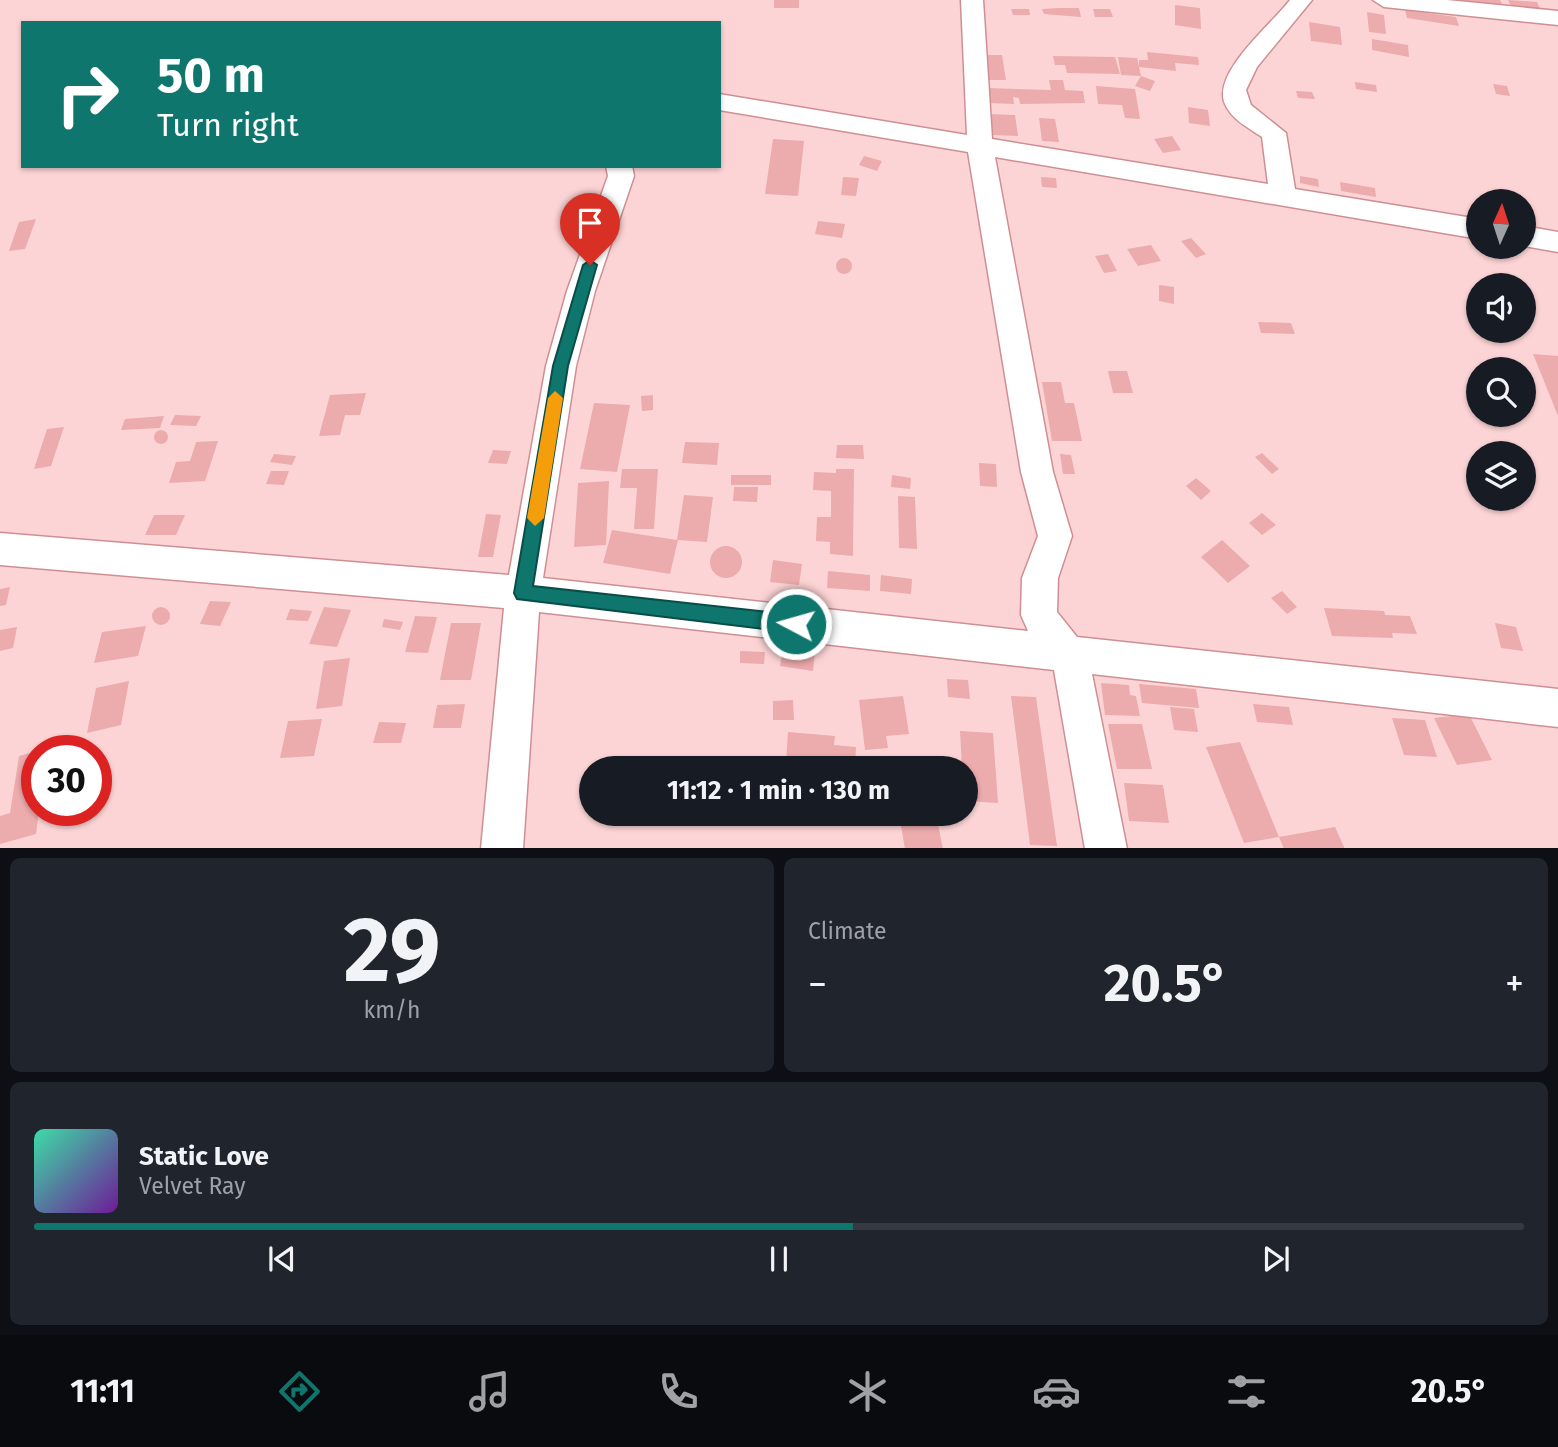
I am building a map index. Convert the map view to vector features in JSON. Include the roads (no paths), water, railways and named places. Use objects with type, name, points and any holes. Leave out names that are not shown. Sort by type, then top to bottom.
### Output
[{"type":"street","points":[[972,0],[980,146],[1037,472],[1055,536],[1040,578],[1039,615],[1051,637],[1070,655],[1106,848]]},
{"type":"street","points":[[1284,198],[1276,164],[1278,152],[1274,133],[1237,104],[1234,92],[1245,66],[1301,0]]},
{"type":"street","points":[[1384,0],[1558,18]]},
{"type":"street","points":[[721,102],[1466,227]]},
{"type":"street","points":[[502,848],[523,593],[561,366],[581,291],[621,176],[619,168]]},
{"type":"street","points":[[1536,238],[1558,242]]},
{"type":"street","points":[[0,549],[523,593],[1558,708]]}]
